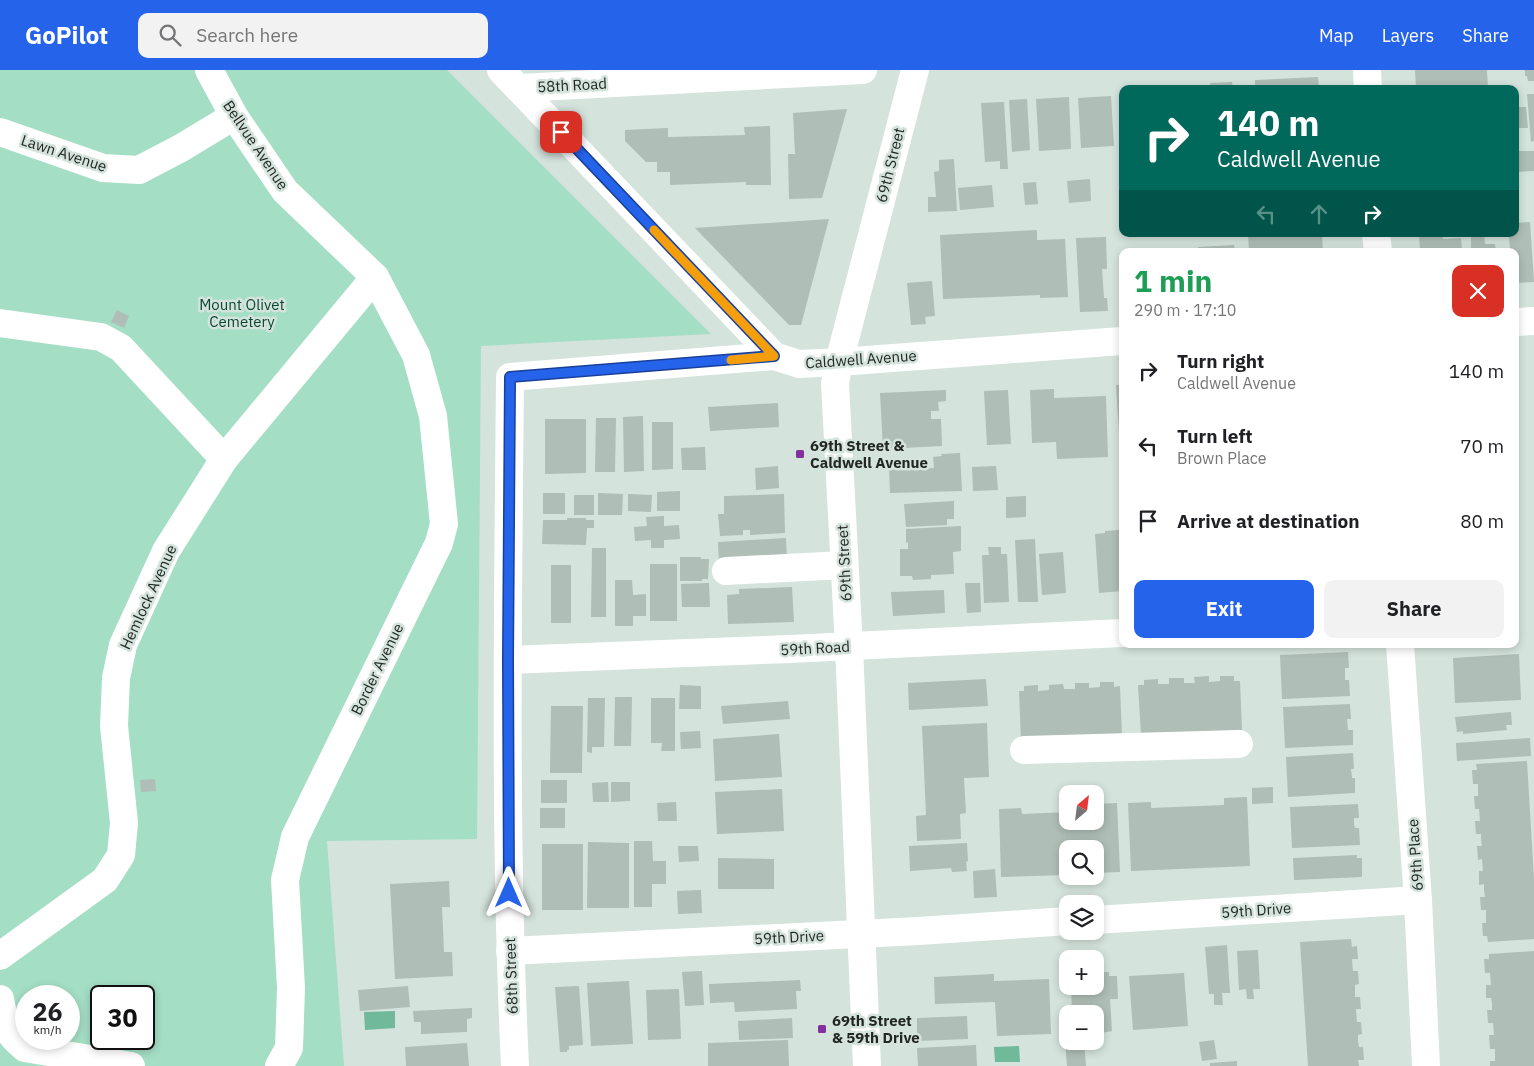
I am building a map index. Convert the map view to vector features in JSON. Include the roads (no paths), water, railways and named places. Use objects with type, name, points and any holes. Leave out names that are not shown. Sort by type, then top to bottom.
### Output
[{"type":"street","name":"Bellvue Avenue","points":[[209,70],[234,116],[285,190],[375,278]]},
{"type":"street","name":"58th Road","points":[[510,79],[863,70]]},
{"type":"street","name":"69th Street","points":[[867,1066],[849,646],[835,383],[915,70]]},
{"type":"street","points":[[1366,70],[1368,85]]},
{"type":"street","points":[[510,79],[774,356]]},
{"type":"street","name":"Lawn Avenue","points":[[0,132],[103,168],[139,170],[181,148],[234,116]]},
{"type":"street","name":"Hemlock Avenue","points":[[0,956],[105,880],[121,855],[124,823],[114,726],[116,678],[123,645],[166,551],[224,459],[375,278]]},
{"type":"street","name":"Border Avenue","points":[[279,1066],[289,1048],[291,988],[285,880],[295,837],[439,543],[444,524],[433,416],[416,355],[375,278]]},
{"type":"street","points":[[1519,322],[1534,321]]},
{"type":"street","points":[[0,323],[101,337],[121,348],[224,459]]},
{"type":"street","name":"Caldwell Avenue","points":[[510,377],[774,356],[799,364],[1119,341]]},
{"type":"street","name":"68th Street","points":[[510,377],[508,660],[510,950],[515,1066]]},
{"type":"street","points":[[726,571],[844,565]]},
{"type":"street","name":"59th Road","points":[[508,660],[1119,633]]},
{"type":"street","name":"69th Place","points":[[1400,648],[1418,900],[1426,1066]]},
{"type":"street","points":[[1024,750],[1239,744]]},
{"type":"street","name":"59th Drive","points":[[1104,919],[1418,900]]},
{"type":"street","name":"59th Drive","points":[[510,950],[1059,922]]},
{"type":"street","points":[[0,999],[7,1030],[14,1040],[25,1048],[131,1066]]},
{"type":"place","name":"69th Street & Caldwell Avenue","points":[[800,454]]},
{"type":"place","name":"69th Street & 59th Drive","points":[[822,1029]]},
{"type":"park label","name":"Mount Olivet Cemetery","points":[[242,312]]}]
